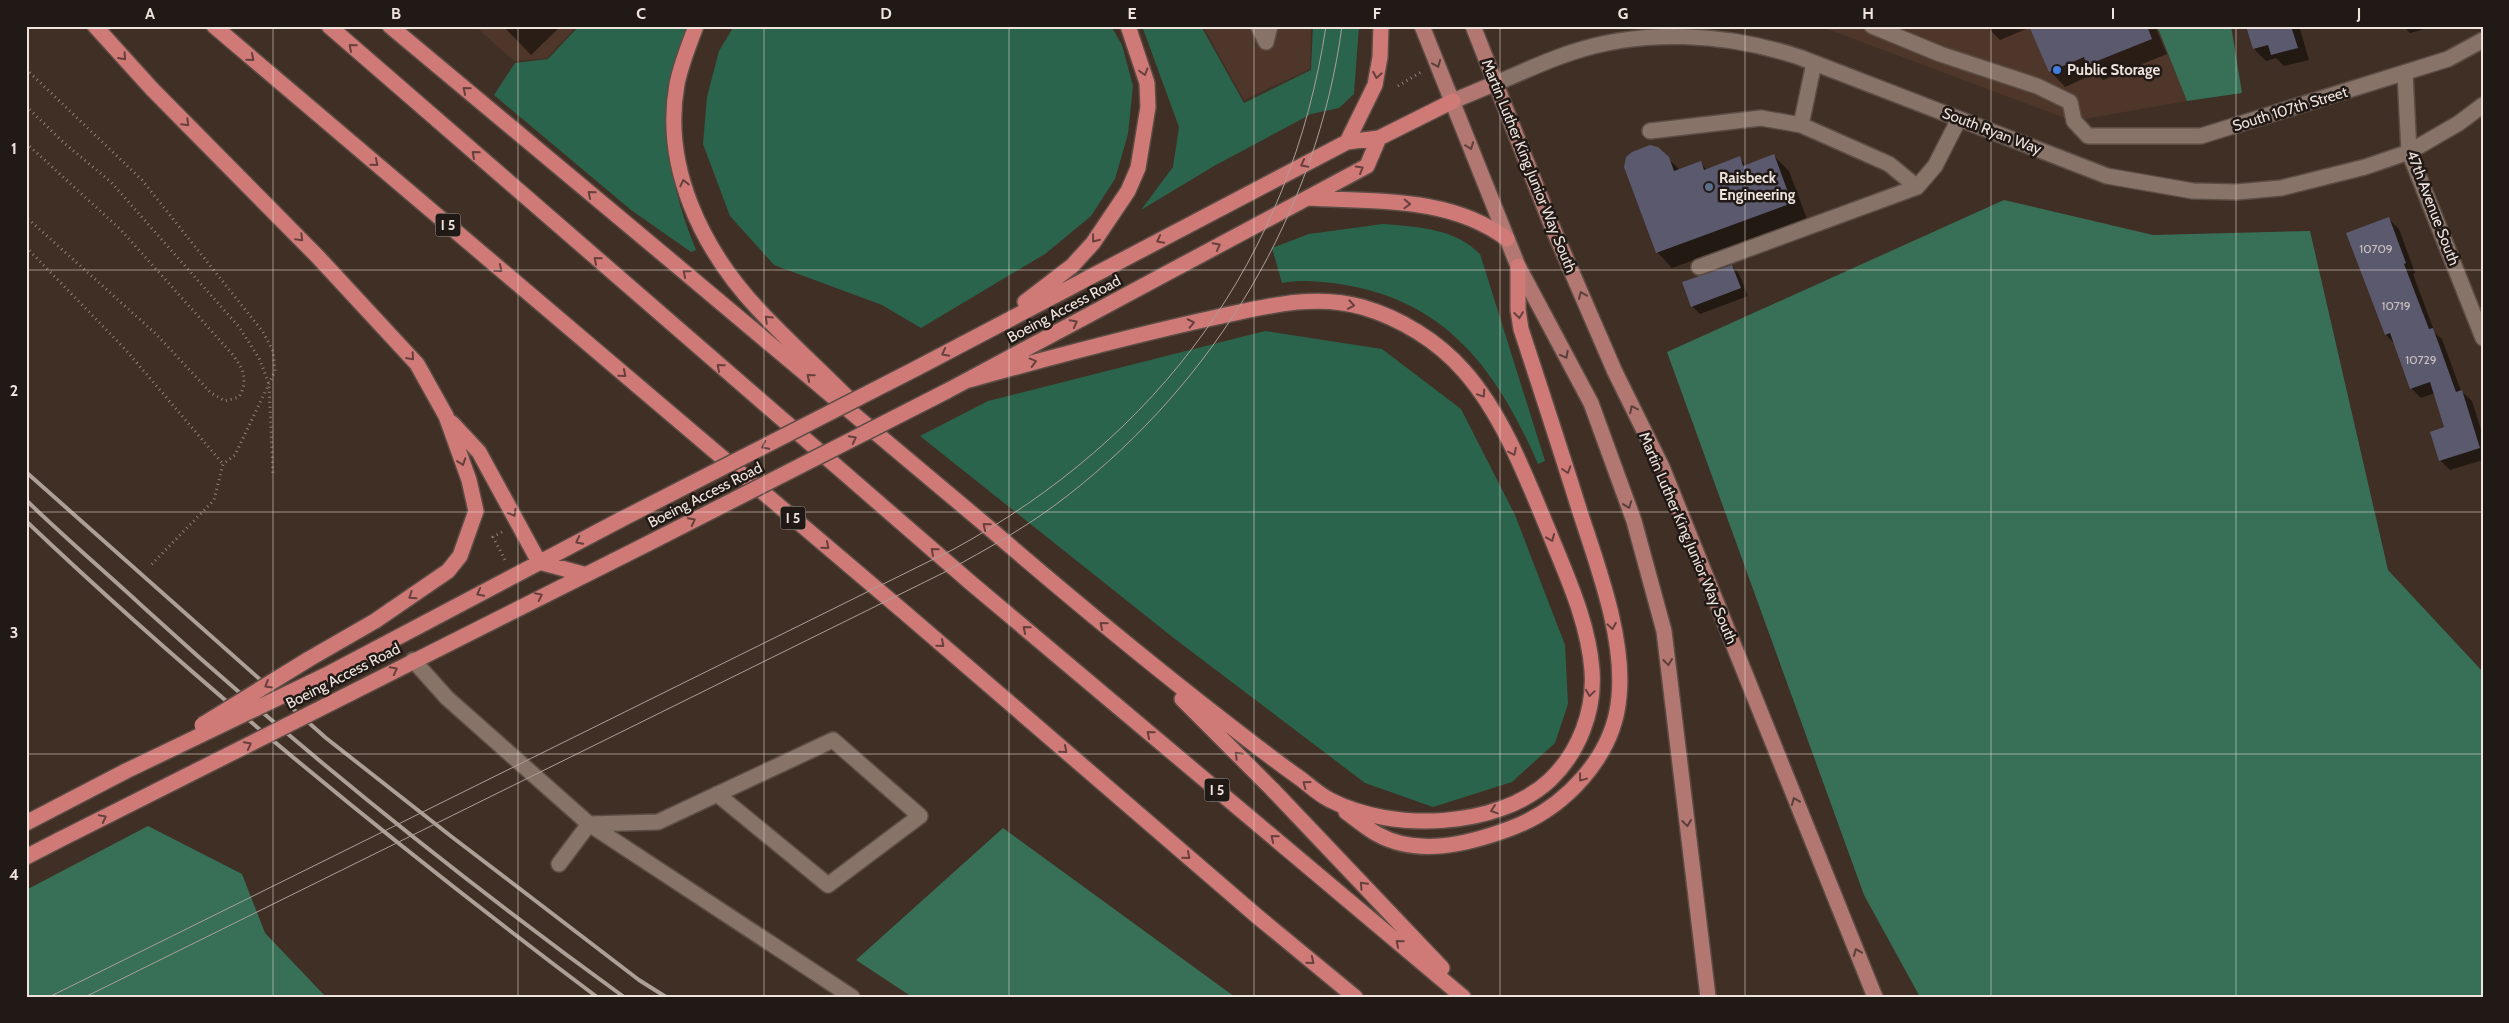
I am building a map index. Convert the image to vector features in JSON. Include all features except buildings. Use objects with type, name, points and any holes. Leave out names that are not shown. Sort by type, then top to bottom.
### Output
[{"type":"highway","points":[[94,26],[152,88],[317,256],[417,364],[446,416],[469,480],[476,511],[460,556],[448,571],[375,621],[309,659],[126,771]]},
{"type":"highway","name":"I 5","points":[[214,26],[912,619],[1258,917],[1355,997]]},
{"type":"highway","name":"I 5","points":[[329,26],[963,577],[1463,997]]},
{"type":"highway","points":[[390,26],[1140,656],[1329,800],[1377,834],[1394,841],[1420,847],[1458,844],[1492,836],[1523,824],[1554,806],[1580,783],[1596,759],[1614,725],[1619,697],[1620,672],[1612,623],[1601,578],[1521,329],[1518,310],[1518,266]]},
{"type":"highway","points":[[696,26],[677,84],[675,114],[679,162],[686,194],[700,227],[721,261],[757,308],[928,476]]},
{"type":"highway","points":[[973,338],[1016,309],[1072,266],[1113,216],[1128,191],[1138,168],[1148,106],[1147,83],[1128,26]]},
{"type":"highway","points":[[1347,142],[1375,85],[1380,57],[1381,26]]},
{"type":"highway","name":"Boeing Access Road","points":[[30,821],[126,771],[330,673],[539,562],[917,368],[1347,142],[1379,138],[1453,101]]},
{"type":"highway","name":"Boeing Access Road","points":[[26,857],[969,380],[1367,166],[1379,138]]},
{"type":"highway","points":[[1306,198],[1423,204],[1453,211],[1479,221],[1507,239]]},
{"type":"highway","points":[[969,380],[1139,334],[1282,304],[1312,301],[1361,306],[1390,318],[1433,342],[1463,369],[1482,393],[1501,427],[1532,492],[1580,609],[1585,625],[1593,676],[1585,728],[1572,756],[1546,784],[1516,802],[1490,812],[1423,822],[1370,815],[1329,800]]},
{"type":"highway","points":[[446,416],[479,452],[539,562],[583,574]]},
{"type":"highway","points":[[1140,656],[1272,789],[1469,997]]},
{"type":"main road","points":[[1422,26],[1518,266],[1591,403],[1634,521],[1664,630],[1708,997]]},
{"type":"main road","name":"Martin Luther King Junior Way South","points":[[1473,26],[1555,232],[1615,372],[1662,468],[1875,997]]},
{"type":"main road","name":"Boeing Access Road","points":[[1453,101],[1496,83]]},
{"type":"street","points":[[1258,26],[1266,42],[1270,26]]},
{"type":"street","name":"South 107th Street","points":[[1872,26],[1940,54],[2038,86],[2070,102],[2074,121],[2088,136],[2201,136],[2448,59],[2483,40]]},
{"type":"street","name":"South Ryan Way","points":[[1496,83],[1570,53],[1614,42],[1685,37],[1731,40],[1771,48],[1814,63],[2107,176],[2192,191],[2237,192],[2281,188],[2365,168],[2409,152],[2459,123],[2483,105]]},
{"type":"street","points":[[1801,125],[1814,63]]},
{"type":"street","name":"47th Avenue South","points":[[2405,73],[2409,152],[2483,338]]},
{"type":"street","points":[[1650,131],[1761,118],[1801,125],[1889,164],[1917,187]]},
{"type":"street","points":[[1700,267],[1917,187],[1935,166],[1959,119]]},
{"type":"street","points":[[413,660],[447,698],[589,824],[852,997]]},
{"type":"street","points":[[589,824],[658,822],[717,794],[833,740],[920,816],[828,885],[717,794]]},
{"type":"street","points":[[559,864],[589,824]]},
{"type":"path","points":[[26,69],[142,180],[263,332],[273,351],[275,371],[235,455],[223,464],[214,500],[151,566]]},
{"type":"path","points":[[1398,86],[1420,72]]},
{"type":"path","points":[[26,106],[64,142],[112,182],[239,327],[259,358],[269,384],[273,476]]},
{"type":"path","points":[[26,143],[121,230],[232,354],[243,368],[245,386],[239,397],[225,401],[211,392],[156,334],[26,217]]},
{"type":"path","points":[[26,248],[124,349],[223,464]]},
{"type":"path","points":[[502,532],[493,536],[506,563]]},
{"type":"shaded area","points":[[475,26],[577,26],[547,58],[514,61]]},
{"type":"shaded area","points":[[1203,26],[1311,26],[1310,69],[1244,100]]},
{"type":"shaded area","name":"Public Storage","points":[[1819,26],[2157,26],[2187,101],[2073,121]]},
{"type":"green space","points":[[579,26],[688,26],[678,56],[672,84],[669,139],[671,166],[677,193],[696,250],[691,252],[631,210],[494,95],[515,63],[548,59]]},
{"type":"green space","points":[[734,26],[1111,26],[1122,45],[1133,86],[1128,134],[1115,179],[1091,216],[1045,254],[921,328],[882,305],[774,265],[730,216],[703,144],[707,97],[719,51]]},
{"type":"green space","points":[[1142,26],[1201,26],[1244,103],[1311,70],[1313,26],[1359,26],[1354,94],[1339,108],[1311,114],[1214,166],[1141,210],[1173,167],[1179,127]]},
{"type":"green space","points":[[2157,26],[2231,26],[2242,93],[2187,101]]},
{"type":"green space","points":[[2004,200],[2153,235],[2310,231],[2388,570],[2483,672],[2483,997],[1920,997],[1864,895],[1667,352]]},
{"type":"green space","points":[[1383,224],[1435,230],[1459,239],[1470,245],[1480,254],[1545,461],[1538,464],[1507,402],[1488,374],[1468,349],[1444,327],[1417,309],[1386,295],[1351,286],[1325,282],[1299,281],[1282,283],[1272,248],[1309,234]]},
{"type":"green space","points":[[1265,331],[1382,349],[1461,409],[1515,515],[1565,645],[1568,704],[1555,743],[1512,782],[1433,807],[1365,783],[1175,639],[920,436],[988,401]]},
{"type":"green space","points":[[148,826],[242,874],[265,933],[326,997],[26,997],[26,890]]},
{"type":"green space","points":[[1003,828],[1235,997],[912,997],[856,960]]},
{"type":"tram line","points":[[49,997],[954,549],[1027,504],[1094,453],[1153,396],[1204,333],[1247,264],[1282,190],[1308,111],[1326,26]]},
{"type":"tram line","points":[[85,997],[945,572],[992,546],[1053,507],[1120,450],[1169,400],[1212,346],[1251,288],[1283,227],[1309,162],[1329,95],[1342,26]]},
{"type":"railway","points":[[26,472],[326,738],[639,980],[666,997]]},
{"type":"railway","points":[[26,500],[257,708],[377,808],[499,904],[624,997]]},
{"type":"railway","points":[[26,521],[163,647],[305,767],[450,884],[597,997]]},
{"type":"place","name":"Public Storage","points":[[2057,70]]},
{"type":"place","name":"Raisbeck Engineering","points":[[1709,187]]}]
